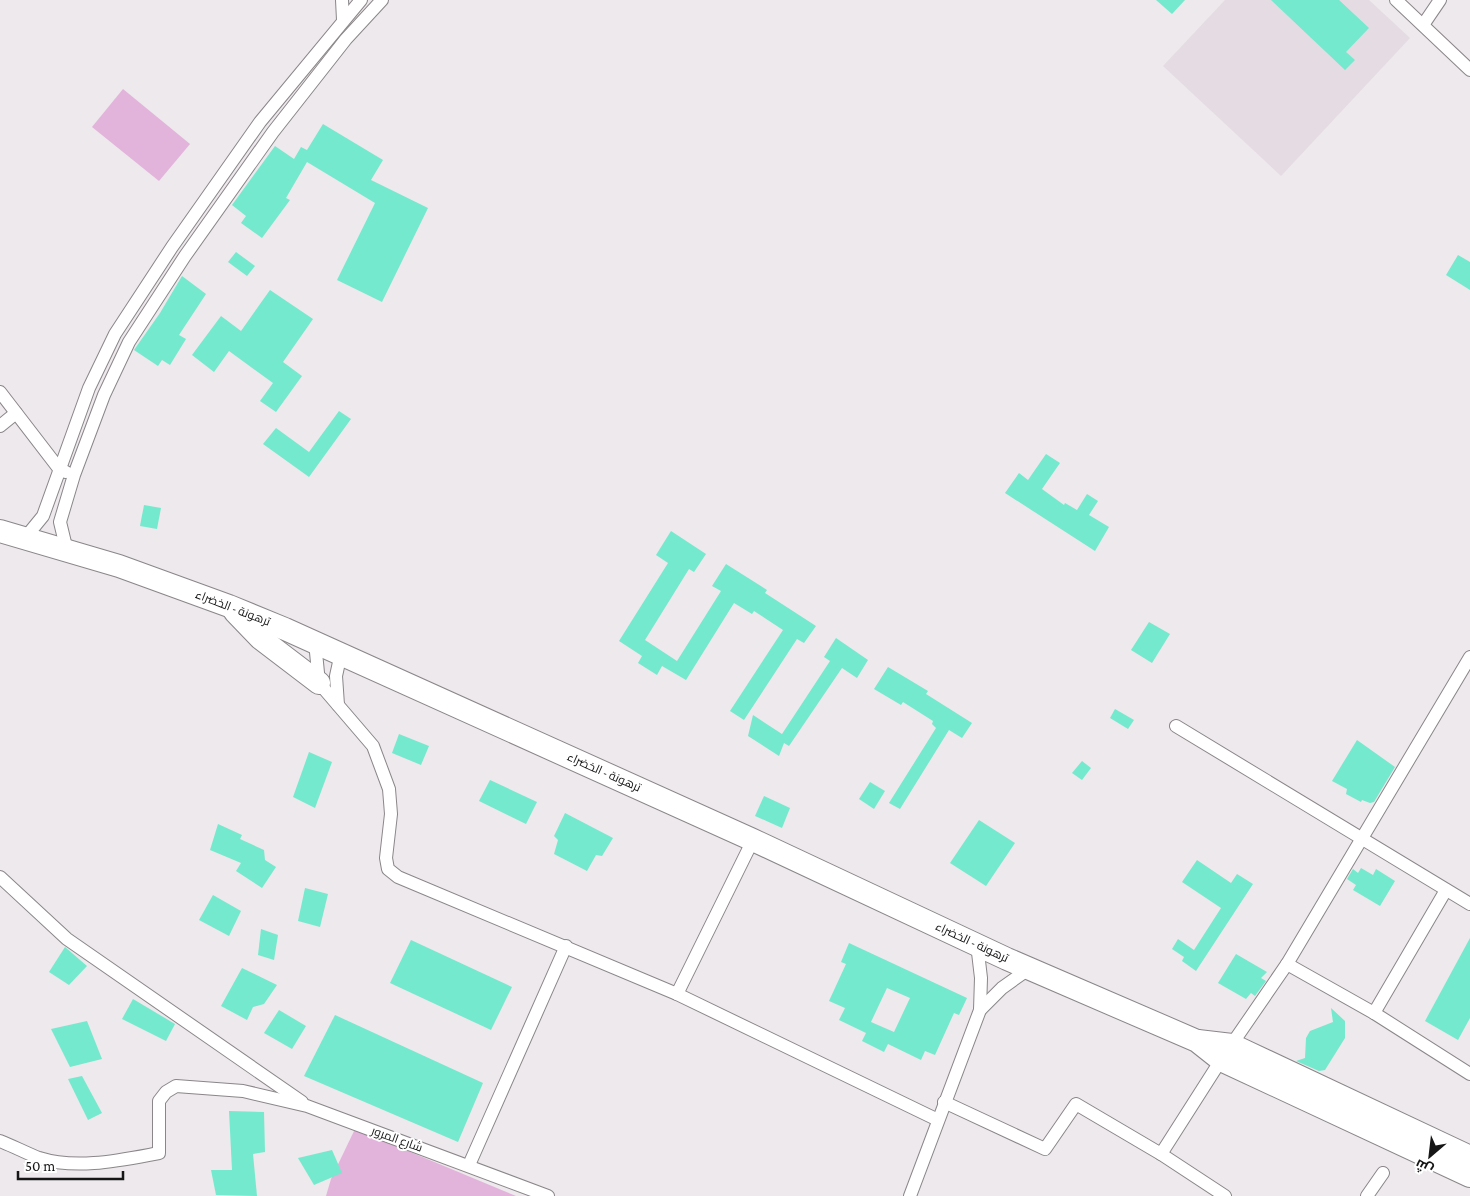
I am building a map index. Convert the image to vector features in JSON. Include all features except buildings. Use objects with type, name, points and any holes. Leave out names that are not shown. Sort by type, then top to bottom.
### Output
[{"type":"highway","name":"ترهونة - الخضراء","points":[[0,531],[67,551],[229,606],[341,653],[1030,968],[1226,1052]]},
{"type":"highway","points":[[229,606],[260,638],[320,683]]},
{"type":"highway","points":[[1226,1052],[1470,1157]]},
{"type":"highway","points":[[1226,1052],[1470,1176]]},
{"type":"street","points":[[342,0],[343,20]]},
{"type":"street","points":[[25,538],[43,516],[89,388],[115,334],[260,122],[361,0]]},
{"type":"street","points":[[67,551],[62,537],[60,522],[74,475],[104,395],[129,342],[272,132],[346,39],[382,0]]},
{"type":"street","points":[[1396,0],[1470,70]]},
{"type":"street","points":[[1423,25],[1440,0]]},
{"type":"street","points":[[213,189],[226,198]]},
{"type":"street","points":[[0,392],[60,470],[74,475]]},
{"type":"street","points":[[0,426],[16,412]]},
{"type":"street","points":[[314,642],[320,683],[373,746],[389,789],[392,814],[386,858],[388,869],[398,877],[678,994],[938,1120]]},
{"type":"street","points":[[338,704],[336,676],[341,653]]},
{"type":"street","points":[[1161,1154],[1226,1052],[1287,964],[1470,657]]},
{"type":"street","points":[[1176,726],[1470,904]]},
{"type":"street","points":[[678,994],[753,840]]},
{"type":"street","points":[[0,877],[68,939],[307,1106]]},
{"type":"street","points":[[1374,1013],[1446,890]]},
{"type":"street","points":[[910,1196],[980,1010],[981,978],[977,944]]},
{"type":"street","points":[[469,1165],[566,946]]},
{"type":"street","points":[[1287,964],[1374,1013],[1470,1074]]},
{"type":"street","points":[[980,1010],[1002,988],[1030,968]]},
{"type":"street","name":"شارع المرور","points":[[0,1140],[40,1158],[60,1161],[90,1163],[159,1153],[159,1101],[166,1092],[176,1086],[242,1091],[307,1106],[548,1196]]},
{"type":"street","points":[[944,1102],[1045,1149],[1076,1104],[1161,1154],[1225,1196]]},
{"type":"street","points":[[1367,1196],[1383,1173]]},
{"type":"shaded area","points":[[1225,0],[1369,0],[1410,38],[1281,176],[1163,66]]},
{"type":"shaded area","points":[[123,89],[190,144],[159,181],[92,127]]},
{"type":"shaded area","points":[[355,1129],[516,1196],[326,1196],[331,1179]]}]
